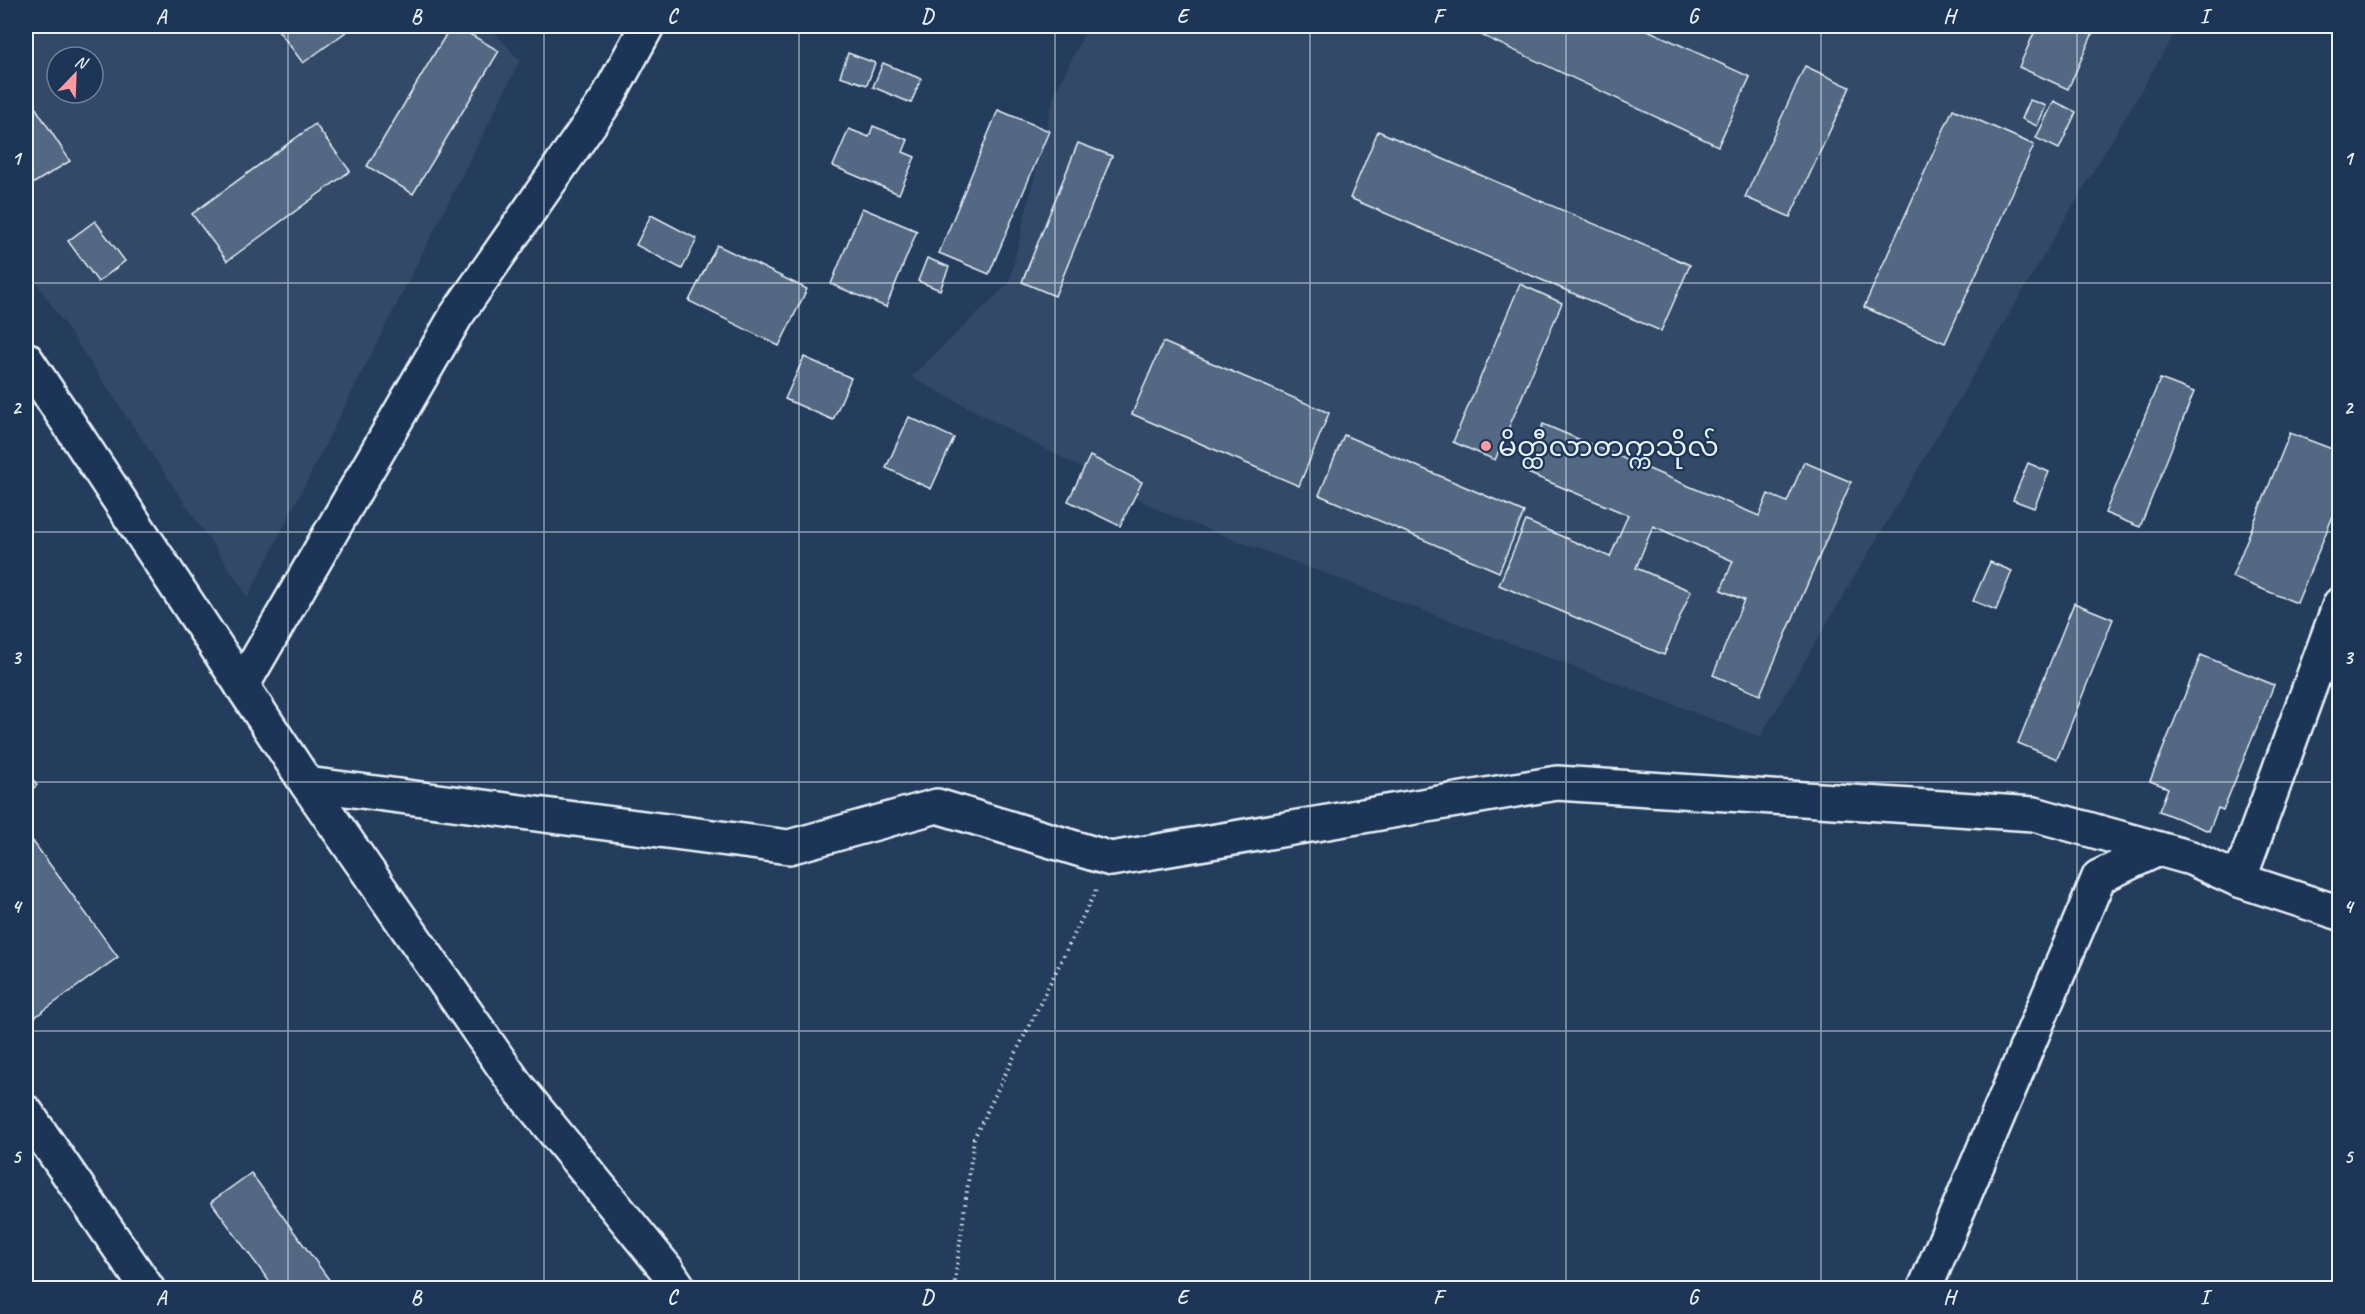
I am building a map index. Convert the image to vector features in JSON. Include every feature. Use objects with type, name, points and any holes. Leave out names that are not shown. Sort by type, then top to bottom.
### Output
[{"type":"street","points":[[242,686],[456,316],[607,99],[647,26]]},
{"type":"street","points":[[26,358],[307,784],[517,1086],[667,1270],[679,1288]]},
{"type":"street","points":[[2239,880],[2330,657],[2340,604]]},
{"type":"street","points":[[307,784],[789,847],[937,806],[1111,859],[1557,783],[2034,814],[2191,858],[2239,880],[2340,913]]},
{"type":"street","points":[[1925,1288],[2099,877],[2158,849]]},
{"type":"street","points":[[26,1112],[147,1288]]},
{"type":"path","points":[[954,1288],[974,1138],[1111,859]]},
{"type":"shaded area","points":[[26,26],[489,26],[520,61],[248,597],[26,267]]},
{"type":"shaded area","name":"မိတ္ထီလာတက္ကသိုလ်","points":[[1088,26],[2179,26],[1760,737],[1169,515],[911,377],[1009,283],[1054,95]]},
{"type":"building","points":[[275,26],[354,26],[303,63]]},
{"type":"building","points":[[451,26],[456,26],[499,51],[413,194],[367,166]]},
{"type":"building","points":[[1462,26],[1639,26],[1750,77],[1718,146]]},
{"type":"building","points":[[2037,26],[2096,26],[2068,89],[2019,67]]},
{"type":"building","points":[[848,53],[875,63],[867,85],[840,76]]},
{"type":"building","points":[[883,63],[921,79],[911,103],[873,87]]},
{"type":"building","points":[[1805,66],[1850,87],[1790,217],[1745,197]]},
{"type":"building","points":[[26,93],[70,161],[29,186],[26,182]]},
{"type":"building","points":[[2030,100],[2046,106],[2037,126],[2022,119]]},
{"type":"building","points":[[2054,101],[2076,112],[2059,149],[2036,138]]},
{"type":"building","points":[[1953,109],[2034,145],[1945,343],[1864,307]]},
{"type":"building","points":[[998,110],[1049,131],[989,274],[939,253]]},
{"type":"building","points":[[315,124],[350,171],[227,261],[192,214]]},
{"type":"building","points":[[873,126],[908,140],[903,152],[915,157],[899,194],[833,166],[849,129],[869,137]]},
{"type":"building","points":[[1378,131],[1690,265],[1661,331],[1350,198]]},
{"type":"building","points":[[1078,143],[1112,156],[1055,296],[1022,282]]},
{"type":"building","points":[[862,208],[917,231],[886,307],[831,284]]},
{"type":"building","points":[[651,215],[697,239],[682,269],[636,245]]},
{"type":"building","points":[[95,221],[125,261],[98,282],[68,241]]},
{"type":"building","points":[[717,245],[807,289],[779,346],[689,301]]},
{"type":"building","points":[[927,258],[949,267],[940,290],[918,281]]},
{"type":"building","points":[[1520,284],[1562,303],[1495,460],[1453,442]]},
{"type":"building","points":[[1163,342],[1329,413],[1299,486],[1132,414]]},
{"type":"building","points":[[804,357],[851,378],[833,420],[785,399]]},
{"type":"building","points":[[2160,379],[2194,392],[2140,527],[2105,513]]},
{"type":"building","points":[[909,417],[954,438],[931,489],[886,468]]},
{"type":"building","points":[[1543,424],[1759,516],[1768,494],[1787,502],[1804,462],[1851,482],[1760,695],[1713,675],[1744,600],[1721,590],[1733,561],[1653,526],[1636,568],[1691,591],[1664,655],[1499,585],[1526,521],[1610,557],[1628,515],[1523,471]]},
{"type":"building","points":[[2290,433],[2340,452],[2340,499],[2297,603],[2232,577]]},
{"type":"building","points":[[1344,435],[1524,512],[1499,572],[1319,495]]},
{"type":"building","points":[[1090,456],[1142,482],[1120,526],[1068,501]]},
{"type":"building","points":[[2028,463],[2049,472],[2034,508],[2013,500]]},
{"type":"building","points":[[1990,562],[2012,571],[1996,610],[1973,601]]},
{"type":"building","points":[[2074,603],[2113,619],[2057,759],[2018,743]]},
{"type":"building","points":[[2201,655],[2274,685],[2223,810],[2218,808],[2209,831],[2159,811],[2168,788],[2150,781]]},
{"type":"building","points":[[26,769],[37,785],[26,794]]},
{"type":"building","points":[[26,832],[118,957],[28,1022],[26,1018]]},
{"type":"building","points":[[251,1173],[333,1285],[328,1288],[274,1288],[211,1202]]},
{"type":"place","name":"မိတ္ထီလာတက္ကသိုလ်","points":[[1486,446]]}]
